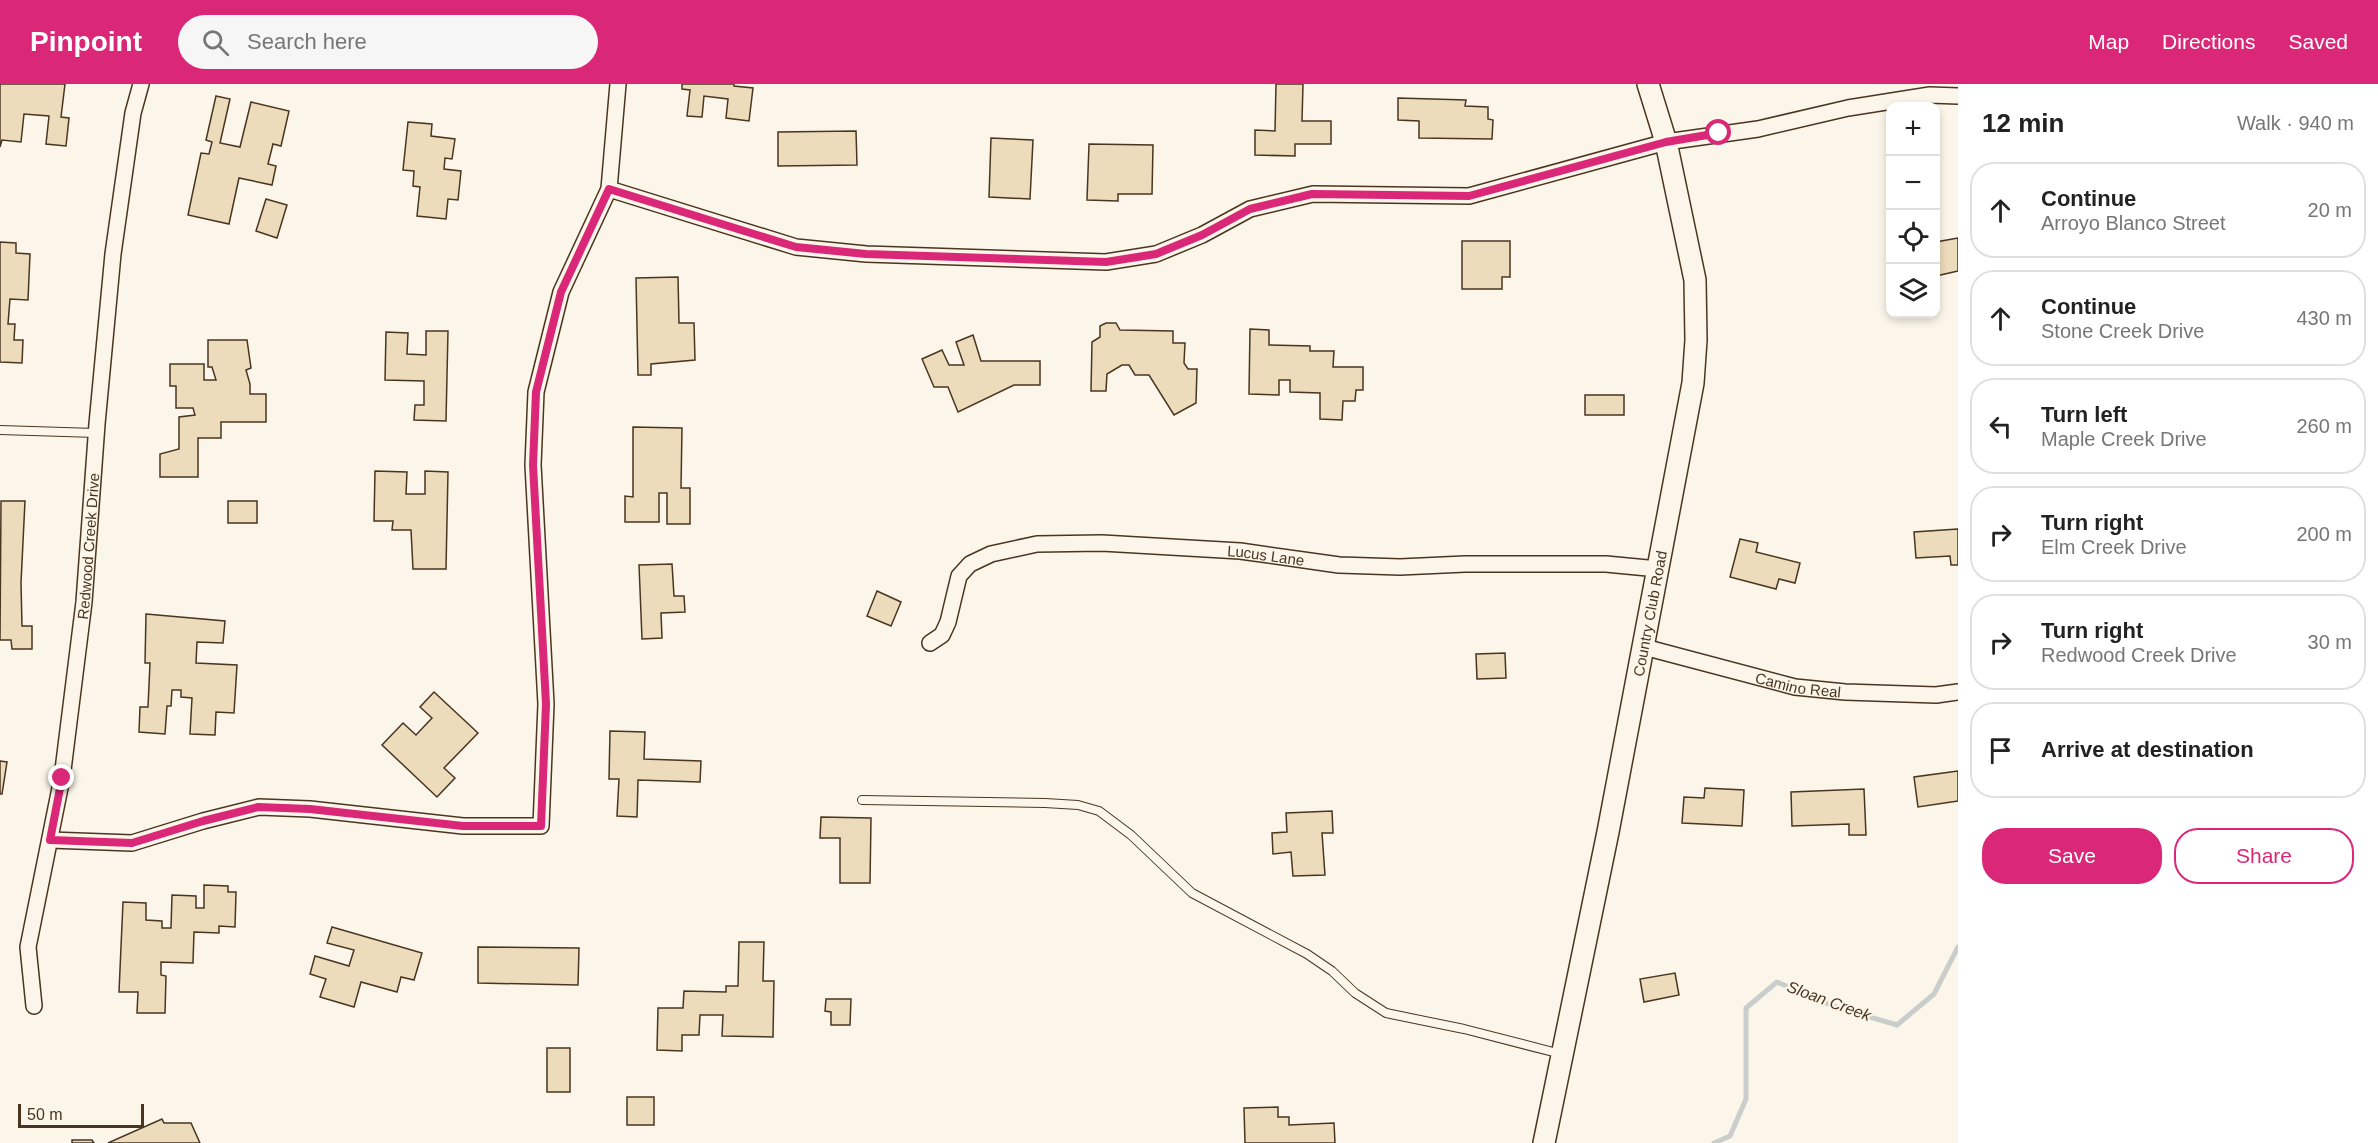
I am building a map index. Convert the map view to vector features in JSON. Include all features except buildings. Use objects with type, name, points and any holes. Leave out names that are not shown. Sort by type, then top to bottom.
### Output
[{"type":"main road","name":"Country Club Road","points":[[1544,1143],[1689,413],[1696,340],[1695,280],[1666,142],[1648,84]]},
{"type":"street","name":"Redwood Creek Drive","points":[[34,1006],[28,947],[62,778],[84,602],[96,433],[113,254],[133,113],[141,84]]},
{"type":"street","points":[[50,840],[132,843],[258,807],[310,809],[463,826],[541,826],[546,704],[533,465],[536,392],[561,292],[609,189],[618,84]]},
{"type":"street","points":[[609,189],[796,247],[866,254],[1106,262],[1156,254],[1202,235],[1250,209],[1312,194],[1469,196],[1666,142],[1758,129],[1858,106],[1930,95],[1958,96]]},
{"type":"street","name":"Lucus Lane","points":[[930,644],[942,635],[948,622],[958,576],[970,564],[991,554],[1037,544],[1102,543],[1228,550],[1339,565],[1400,567],[1465,564],[1606,564],[1658,569]]},
{"type":"street","name":"Camino Real","points":[[1644,647],[1795,687],[1845,692],[1936,695],[1958,692]]},
{"type":"lane","points":[[0,430],[96,433]]},
{"type":"lane","points":[[862,800],[1045,803],[1078,805],[1099,811],[1131,835],[1192,893],[1307,954],[1355,993],[1386,1013],[1464,1029],[1562,1055]]},
{"type":"waterway","name":"Sloan Creek","points":[[1714,1143],[1730,1136],[1746,1099],[1746,1008],[1777,982],[1833,1006],[1897,1025],[1934,994],[1958,947]]},
{"type":"route","points":[[62,778],[50,840],[132,843],[258,807],[310,809],[463,826],[541,826],[546,704],[533,465],[536,392],[561,292],[609,189],[796,247],[866,254],[1106,262],[1156,254],[1202,235],[1250,209],[1312,194],[1469,196],[1666,142],[1719,133]]}]
